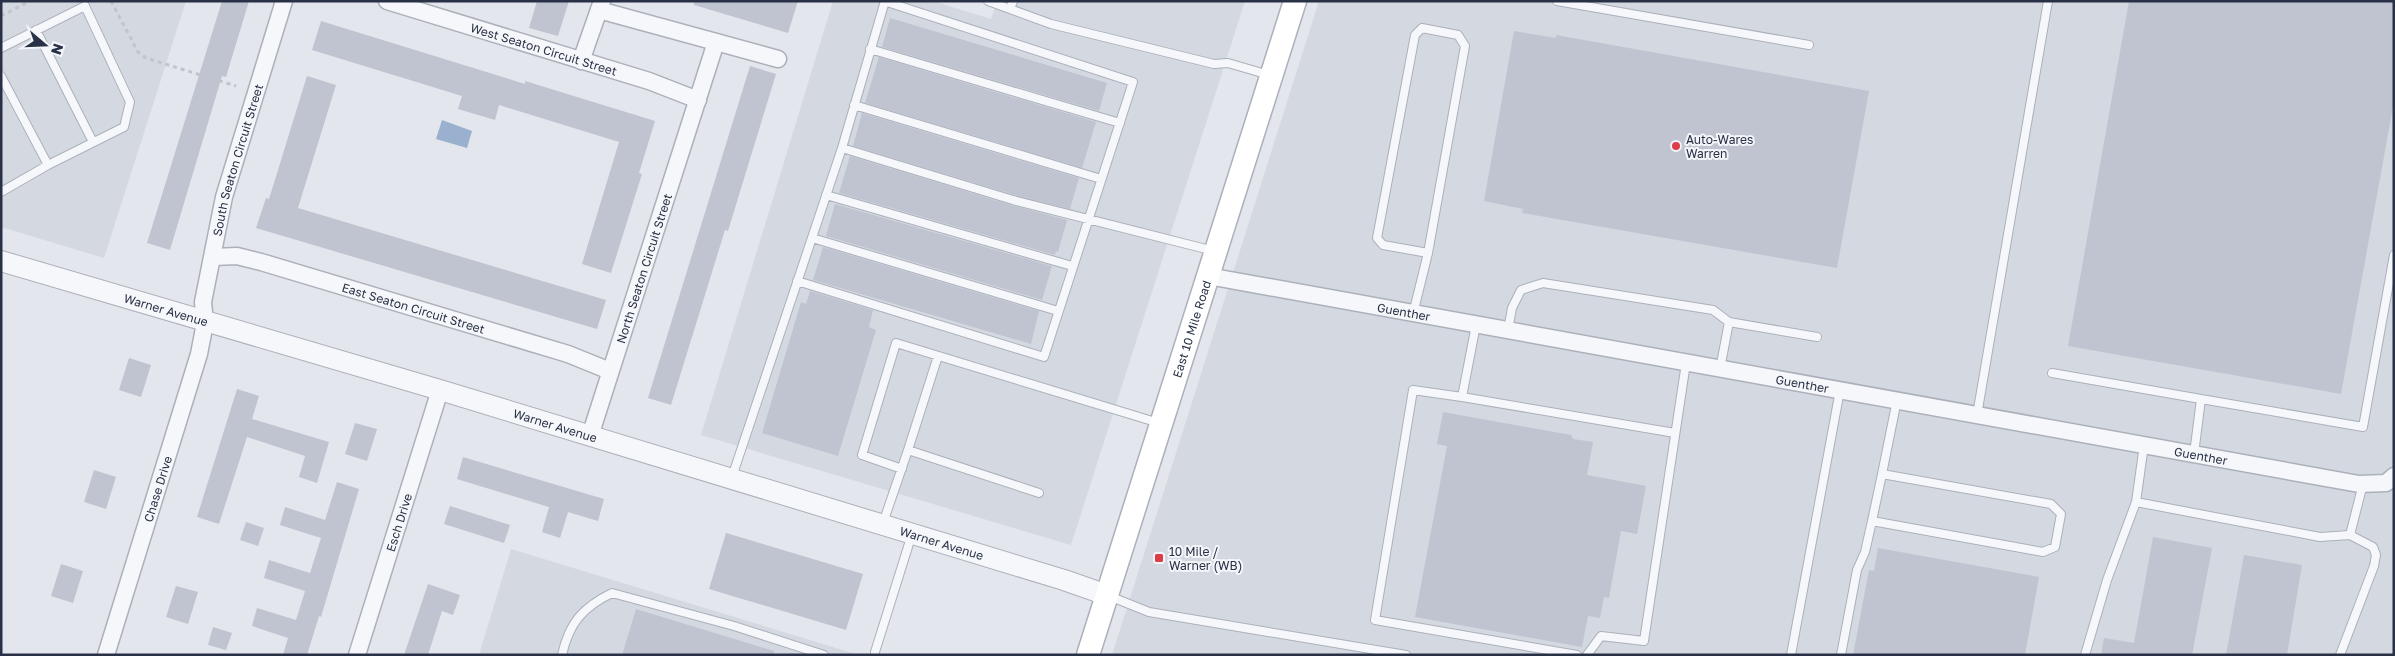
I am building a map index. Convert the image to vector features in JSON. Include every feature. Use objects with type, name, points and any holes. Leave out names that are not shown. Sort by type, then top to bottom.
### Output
[{"type":"main road","name":"East 10 Mile Road","points":[[1088,655],[1295,1]]},
{"type":"street","name":"South Seaton Circuit Street","points":[[205,323],[203,302],[224,197],[284,1]]},
{"type":"street","name":"West Seaton Circuit Street","points":[[387,1],[414,6],[649,81],[698,100]]},
{"type":"street","points":[[581,60],[600,6],[778,59]]},
{"type":"street","name":"North Seaton Circuit Street","points":[[590,436],[716,42]]},
{"type":"street","name":"East Seaton Circuit Street","points":[[213,257],[237,256],[261,262],[568,354],[610,371]]},
{"type":"street","name":"Warner Avenue","points":[[1,261],[205,323],[440,390],[1107,595]]},
{"type":"street","name":"Guenther","points":[[1208,276],[2363,484],[2386,483],[2394,476]]},
{"type":"street","name":"Chase Drive","points":[[106,655],[199,354],[205,323]]},
{"type":"street","name":"Esch Drive","points":[[357,655],[440,390]]},
{"type":"lane","points":[[731,479],[797,281],[842,148],[884,1],[1134,82],[1087,219],[1044,357],[797,281]]},
{"type":"lane","points":[[988,1],[1012,5],[1051,24],[1214,64],[1228,63],[1271,76]]},
{"type":"lane","points":[[1557,1],[1809,45]]},
{"type":"lane","points":[[1977,415],[2048,1]]},
{"type":"lane","points":[[1,48],[84,6],[130,102],[124,126],[48,165],[1,192]]},
{"type":"lane","points":[[1413,314],[1428,253],[1465,46],[1458,35],[1422,28],[1415,35],[1377,238],[1383,246],[1428,253]]},
{"type":"lane","points":[[36,30],[93,142]]},
{"type":"lane","points":[[870,50],[1120,123]]},
{"type":"lane","points":[[1,76],[48,165]]},
{"type":"lane","points":[[854,105],[1101,178]]},
{"type":"lane","points":[[842,148],[1013,200],[1216,252]]},
{"type":"lane","points":[[826,195],[1072,266]]},
{"type":"lane","points":[[812,238],[1058,311]]},
{"type":"lane","points":[[2052,373],[2363,427],[2394,255]]},
{"type":"lane","points":[[1508,331],[1512,308],[1521,290],[1543,283],[1713,310],[1729,322],[1817,337]]},
{"type":"lane","points":[[1720,369],[1729,322]]},
{"type":"lane","points":[[1462,398],[1476,325]]},
{"type":"lane","points":[[902,469],[862,455],[896,343],[1160,424]]},
{"type":"lane","points":[[882,525],[938,356]]},
{"type":"lane","points":[[1587,655],[1601,636],[1644,641],[1686,363]]},
{"type":"lane","points":[[1577,655],[1375,620],[1413,390],[1675,433]]},
{"type":"lane","points":[[1791,655],[1840,390]]},
{"type":"lane","points":[[2194,454],[2201,399]]},
{"type":"lane","points":[[1841,655],[1857,570],[1865,552],[1897,400]]},
{"type":"lane","points":[[2085,655],[2107,580],[2136,502],[2144,445]]},
{"type":"lane","points":[[908,450],[1039,493]]},
{"type":"lane","points":[[1872,521],[2043,552],[2055,547],[2061,514],[2051,504],[1882,474]]},
{"type":"lane","points":[[2350,535],[2363,484]]},
{"type":"lane","points":[[2136,502],[2320,537],[2350,535],[2373,547],[2376,555],[2374,566],[2340,655]]},
{"type":"lane","points":[[875,652],[912,534]]},
{"type":"lane","points":[[562,655],[574,621],[593,602],[612,593],[734,626],[824,655]]},
{"type":"lane","points":[[1107,595],[1149,612],[1406,655]]},
{"type":"path","points":[[1,16],[21,3],[30,1]]},
{"type":"path","points":[[111,1],[138,52],[146,58],[236,86]]},
{"type":"shaded area","points":[[1,1],[186,1],[104,258],[1,227]]},
{"type":"shaded area","points":[[833,1],[933,1],[991,19],[997,1],[1245,1],[1071,545],[701,435]]},
{"type":"shaded area","points":[[1319,1],[2394,1],[2394,655],[1112,655]]},
{"type":"shaded area","points":[[511,549],[859,655],[479,655]]},
{"type":"water","points":[[442,120],[472,131],[467,148],[436,139]]},
{"type":"building","points":[[222,1],[249,1],[226,77],[222,76],[170,250],[147,243]]},
{"type":"building","points":[[537,1],[569,1],[558,36],[529,28]]},
{"type":"building","points":[[694,1],[798,1],[788,33],[694,5]]},
{"type":"building","points":[[2129,1],[2394,1],[2394,101],[2341,394],[2068,346]]},
{"type":"building","points":[[890,18],[1107,83],[1099,111],[882,47]]},
{"type":"building","points":[[321,21],[525,84],[525,81],[655,121],[639,173],[642,174],[611,273],[582,264],[619,142],[499,105],[495,120],[458,109],[462,96],[312,50]]},
{"type":"building","name":"Auto-Wares Warren","points":[[1514,31],[1556,38],[1556,35],[1869,91],[1837,268],[1522,213],[1523,209],[1484,201]]},
{"type":"building","points":[[879,57],[1096,122],[1082,168],[865,103]]},
{"type":"building","points":[[750,66],[776,74],[728,231],[725,230],[671,405],[648,398]]},
{"type":"building","points":[[307,76],[336,85],[298,208],[606,300],[597,329],[256,228],[266,198],[269,199]]},
{"type":"building","points":[[862,113],[1079,178],[1070,209],[1015,195],[853,146]]},
{"type":"building","points":[[850,156],[1067,220],[1058,252],[1056,251],[1055,255],[839,193]]},
{"type":"building","points":[[835,204],[1052,266],[1042,300],[826,236]]},
{"type":"building","points":[[823,247],[1039,311],[1031,344],[813,280]]},
{"type":"building","points":[[810,291],[873,310],[869,327],[876,330],[838,456],[762,433],[801,302],[806,304]]},
{"type":"building","points":[[129,358],[151,365],[141,397],[119,390]]},
{"type":"building","points":[[237,389],[259,396],[252,419],[329,442],[317,483],[299,477],[305,456],[247,437],[219,524],[197,517]]},
{"type":"building","points":[[1443,412],[1571,435],[1573,439],[1593,442],[1587,475],[1646,486],[1637,534],[1621,531],[1609,598],[1604,597],[1600,618],[1588,616],[1582,647],[1415,617],[1447,446],[1437,444]]},
{"type":"building","points":[[355,423],[377,429],[367,461],[345,454]]},
{"type":"building","points":[[463,457],[604,499],[598,521],[568,512],[560,538],[542,532],[549,507],[457,479]]},
{"type":"building","points":[[94,470],[116,477],[106,509],[84,502]]},
{"type":"building","points":[[337,482],[359,489],[321,617],[319,616],[307,655],[283,655],[288,638],[252,626],[257,608],[296,620],[305,591],[264,578],[269,560],[310,573],[321,538],[280,525],[285,507],[325,520]]},
{"type":"building","points":[[450,506],[510,525],[504,543],[444,524]]},
{"type":"building","points":[[246,522],[264,528],[258,546],[240,540]]},
{"type":"building","points":[[726,533],[863,574],[846,630],[709,589]]},
{"type":"building","points":[[2153,537],[2212,548],[2192,655],[2101,655],[2104,638],[2134,643]]},
{"type":"building","points":[[1878,548],[2039,577],[2025,655],[1853,655],[1869,570],[1874,571]]},
{"type":"building","points":[[2244,555],[2302,565],[2287,655],[2226,655]]},
{"type":"building","points":[[61,564],[83,571],[73,603],[51,596]]},
{"type":"building","points":[[428,584],[460,595],[453,615],[442,611],[428,655],[404,655]]},
{"type":"building","points":[[176,586],[198,592],[188,624],[166,617]]},
{"type":"building","points":[[636,609],[774,651],[774,655],[622,655]]},
{"type":"building","points":[[213,627],[232,633],[226,650],[208,645]]},
{"type":"place","name":"Auto-Wares Warren","points":[[1676,146]]},
{"type":"place","name":"10 Mile / Warner (WB)","points":[[1159,558]]}]
